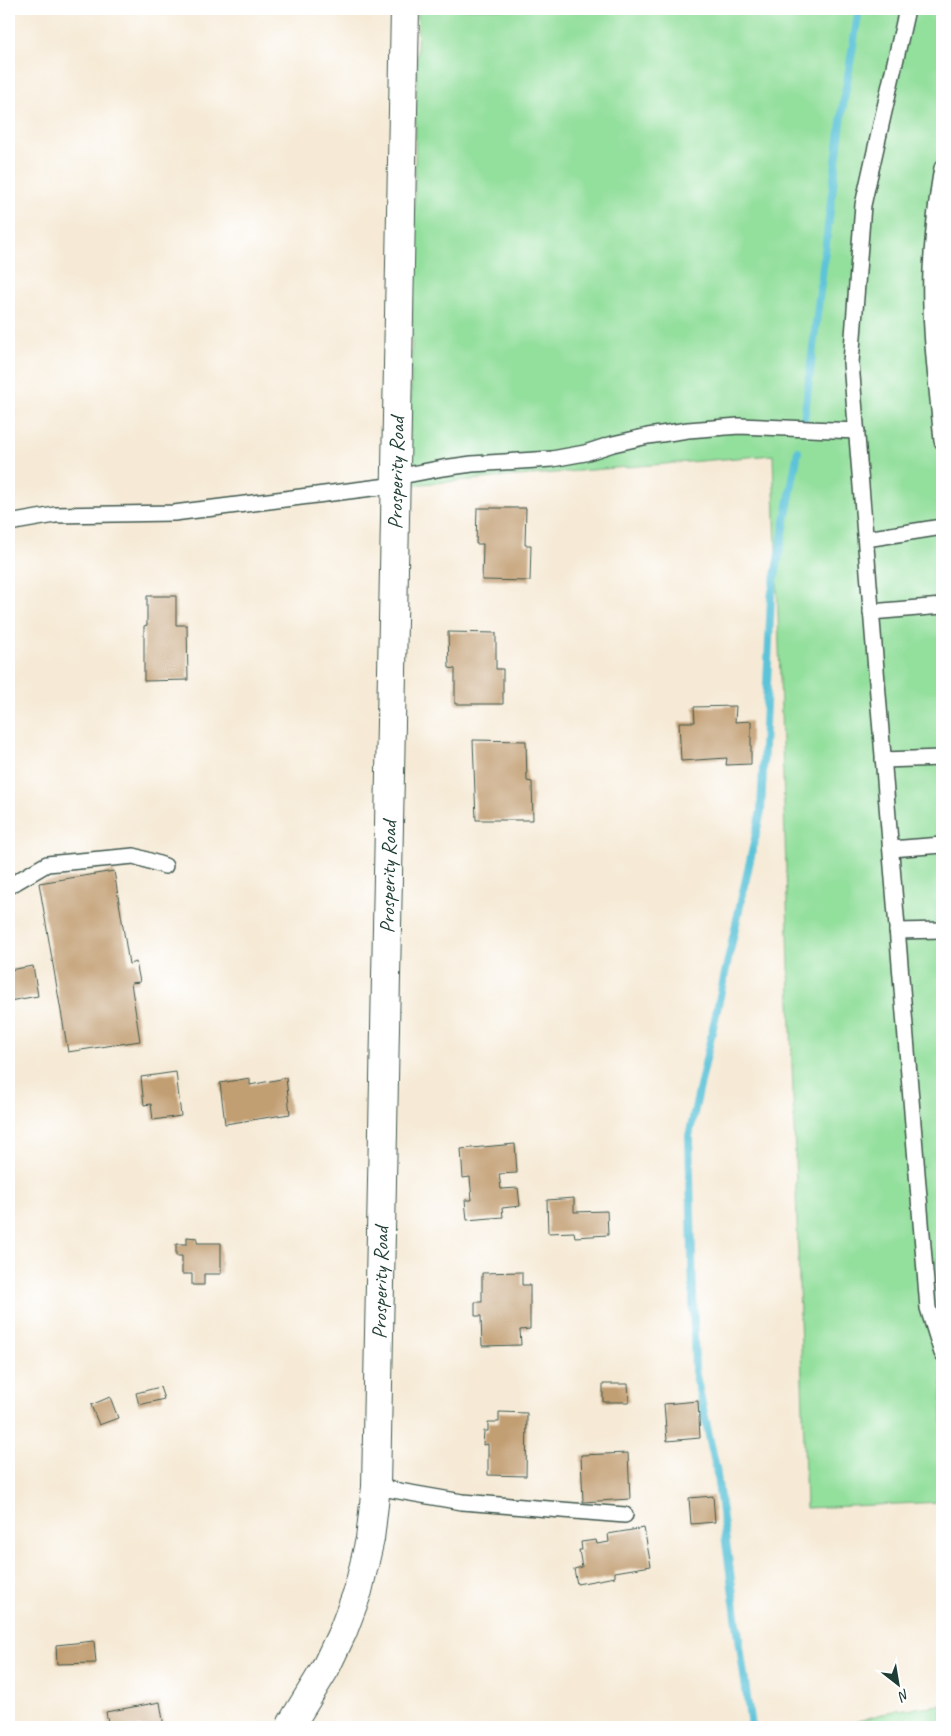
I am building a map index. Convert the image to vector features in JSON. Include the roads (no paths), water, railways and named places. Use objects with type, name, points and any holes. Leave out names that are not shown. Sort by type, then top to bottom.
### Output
[{"type":"street","name":"Prosperity Road","points":[[291,1727],[325,1669],[343,1631],[358,1591],[370,1539],[376,1487],[405,9]]},
{"type":"lane","points":[[907,9],[864,205],[851,363],[928,1308],[942,1353]]},
{"type":"lane","points":[[942,168],[937,199],[931,271],[932,328],[942,442]]},
{"type":"lane","points":[[9,523],[54,515],[174,514],[396,481],[443,468],[472,464],[552,459],[585,453],[648,436],[688,430],[739,426],[857,430]]},
{"type":"lane","points":[[866,539],[942,527]]},
{"type":"lane","points":[[871,612],[942,606]]},
{"type":"lane","points":[[883,760],[942,758]]},
{"type":"lane","points":[[891,849],[942,845]]},
{"type":"lane","points":[[9,886],[47,864],[134,856],[165,866]]},
{"type":"lane","points":[[897,931],[942,930]]},
{"type":"lane","points":[[376,1487],[462,1502],[625,1515]]},
{"type":"waterway","points":[[804,420],[843,106],[859,9]]},
{"type":"waterway","points":[[751,1727],[716,1468],[695,1371],[689,1136],[761,811],[771,598],[798,451]]}]
